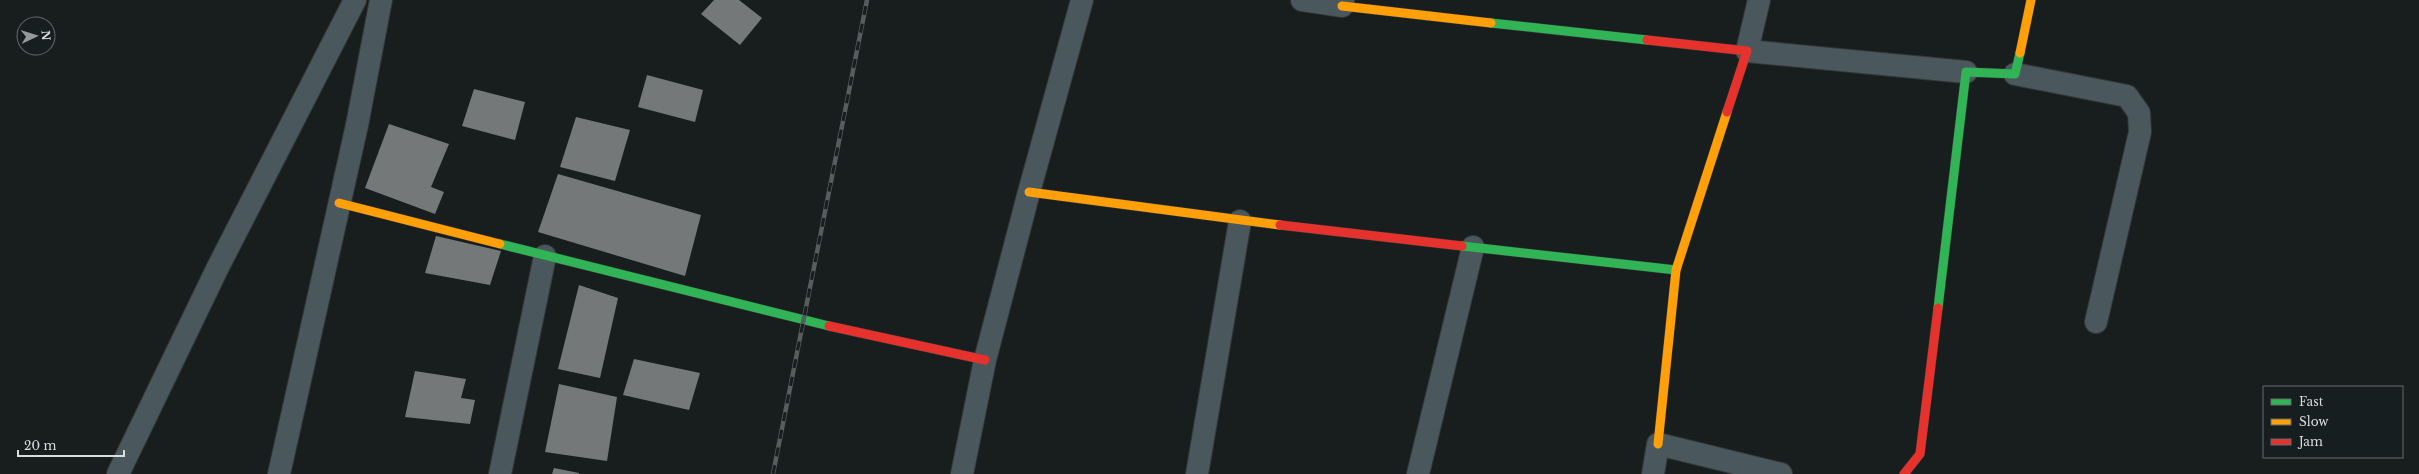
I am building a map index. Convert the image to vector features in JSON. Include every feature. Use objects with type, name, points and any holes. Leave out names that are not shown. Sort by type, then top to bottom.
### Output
[{"type":"street","points":[[118,474],[218,267],[355,0]]},
{"type":"street","points":[[279,474],[358,125],[381,0]]},
{"type":"street","points":[[962,474],[985,360],[1028,192],[1082,0]]},
{"type":"street","points":[[1302,0],[1343,3],[1747,51],[1966,72],[2015,74],[2127,96],[2139,113],[2140,132],[2096,322]]},
{"type":"street","points":[[1653,474],[1658,444],[1676,270],[1747,51],[1760,0]]},
{"type":"street","points":[[2015,74],[2031,0]]},
{"type":"street","points":[[1904,474],[1920,454],[1966,72]]},
{"type":"street","points":[[1028,192],[1240,221],[1676,270]]},
{"type":"street","points":[[340,203],[545,256],[804,320],[985,360]]},
{"type":"street","points":[[1197,474],[1240,221]]},
{"type":"street","points":[[1418,474],[1473,247]]},
{"type":"street","points":[[500,474],[545,256]]},
{"type":"street","points":[[1658,444],[1781,474]]},
{"type":"building","points":[[714,0],[739,0],[762,18],[740,45],[701,14]]},
{"type":"building","points":[[647,75],[703,90],[695,122],[638,107]]},
{"type":"building","points":[[474,89],[525,102],[515,140],[462,126]]},
{"type":"building","points":[[576,117],[630,130],[615,181],[560,167]]},
{"type":"building","points":[[389,124],[449,144],[431,187],[444,192],[435,214],[365,188]]},
{"type":"building","points":[[558,174],[701,215],[685,276],[538,232]]},
{"type":"building","points":[[436,236],[501,251],[490,285],[425,273]]},
{"type":"building","points":[[579,285],[618,298],[600,378],[558,369]]},
{"type":"building","points":[[634,359],[700,373],[689,410],[623,395]]},
{"type":"building","points":[[415,371],[466,379],[461,398],[475,400],[470,424],[405,417]]},
{"type":"building","points":[[559,384],[617,397],[607,461],[545,452]]},
{"type":"building","points":[[554,468],[579,473],[579,474],[552,474]]},
{"type":"railway","points":[[773,474],[867,0]]},
{"type":"traffic: fast","points":[[1491,23],[1647,40]]},
{"type":"traffic: fast","points":[[1938,308],[1966,72],[2015,74],[2020,53]]},
{"type":"traffic: fast","points":[[500,244],[829,326]]},
{"type":"traffic: fast","points":[[1462,246],[1676,270]]},
{"type":"traffic: slow","points":[[2020,53],[2031,0]]},
{"type":"traffic: slow","points":[[1342,6],[1491,23]]},
{"type":"traffic: slow","points":[[1658,444],[1676,270],[1727,112]]},
{"type":"traffic: slow","points":[[1029,192],[1280,225]]},
{"type":"traffic: slow","points":[[339,203],[500,244]]},
{"type":"traffic: jam","points":[[1647,40],[1747,51],[1727,112]]},
{"type":"traffic: jam","points":[[1280,225],[1462,246]]},
{"type":"traffic: jam","points":[[1904,474],[1920,454],[1938,308]]},
{"type":"traffic: jam","points":[[829,326],[985,360]]}]
